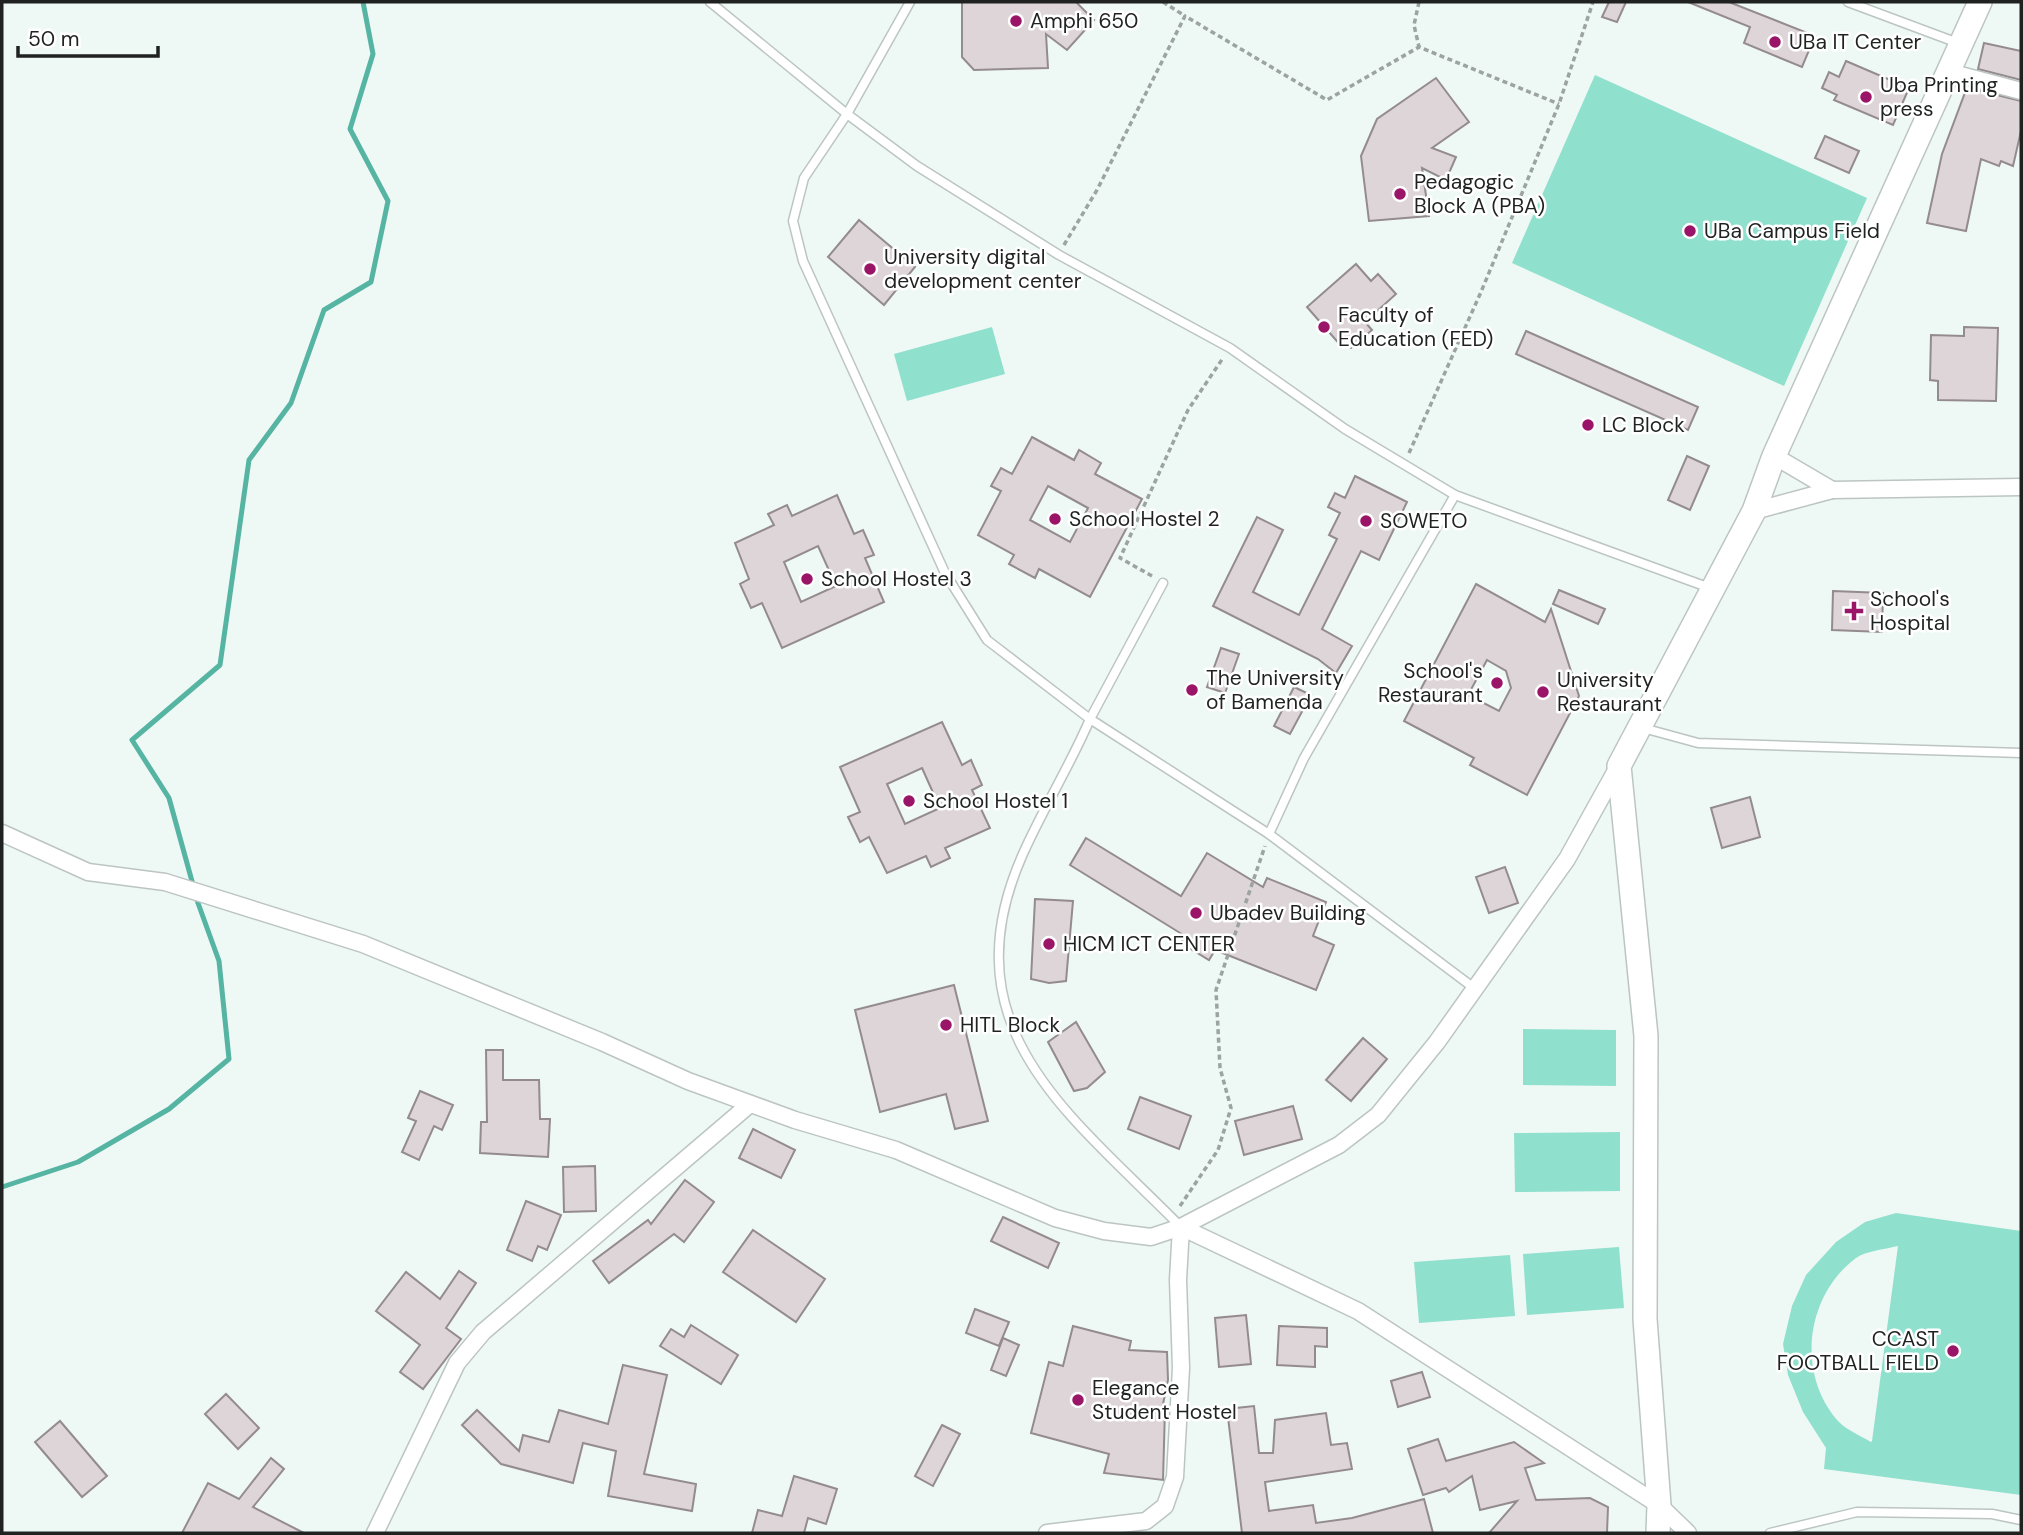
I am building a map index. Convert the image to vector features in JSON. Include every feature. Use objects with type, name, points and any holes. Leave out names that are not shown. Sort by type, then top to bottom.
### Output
[{"type":"street","points":[[2,833],[88,872],[165,882],[363,944],[750,1104],[896,1150],[1067,1221],[1104,1231],[1151,1237],[1181,1227],[1339,1144],[1378,1115],[1437,1042],[1567,859],[1600,805],[1754,511],[1774,456],[1980,2]]},
{"type":"street","points":[[1949,72],[2021,90]]},
{"type":"street","points":[[1774,456],[1832,490]]},
{"type":"street","points":[[1754,511],[1832,490],[2021,488]]},
{"type":"street","points":[[1619,766],[1646,1036],[1646,1319],[1660,1505],[1658,1533]]},
{"type":"street","points":[[375,1533],[457,1363],[483,1332],[750,1104]]},
{"type":"street","points":[[1181,1227],[1358,1311],[1660,1505],[1688,1533]]},
{"type":"street","points":[[1047,1533],[1146,1521],[1165,1506],[1175,1477],[1181,1368],[1178,1280],[1181,1227]]},
{"type":"lane","points":[[710,2],[847,114],[928,173],[1059,255],[1230,348],[1345,429],[1455,495],[1713,589]]},
{"type":"lane","points":[[911,2],[847,114],[804,178],[793,221],[803,261],[945,573],[987,640],[1090,719],[1269,834],[1474,988]]},
{"type":"lane","points":[[1848,2],[1961,44]]},
{"type":"lane","points":[[1269,834],[1304,758],[1455,495]]},
{"type":"lane","points":[[1163,583],[1090,719],[1069,768],[1021,858],[997,938],[1001,992],[1016,1038],[1046,1088],[1181,1227]]},
{"type":"lane","points":[[1640,728],[1698,743],[2021,753]]},
{"type":"lane","points":[[1770,1533],[1857,1512],[1992,1514],[2021,1520]]},
{"type":"path","points":[[1163,2],[1327,100],[1419,47]]},
{"type":"path","points":[[1419,2],[1414,25],[1419,47]]},
{"type":"path","points":[[1404,464],[1481,292],[1559,104],[1593,2]]},
{"type":"path","points":[[1059,255],[1097,190],[1185,16]]},
{"type":"path","points":[[1419,47],[1559,104]]},
{"type":"path","points":[[1163,583],[1120,558],[1188,410],[1230,348]]},
{"type":"path","points":[[1180,1206],[1218,1150],[1231,1108],[1220,1068],[1216,990],[1269,834]]},
{"type":"green space","name":"UBa Campus Field","points":[[1595,75],[1867,198],[1784,386],[1512,263]]},
{"type":"green space","points":[[992,327],[1005,374],[907,401],[894,354]]},
{"type":"green space","points":[[1523,1029],[1616,1030],[1616,1086],[1523,1085]]},
{"type":"green space","points":[[1620,1132],[1620,1191],[1515,1192],[1514,1133]]},
{"type":"green space","name":"CCAST FOOTBALL FIELD","points":[[1896,1213],[2021,1231],[2021,1495],[1824,1469],[1826,1448],[1803,1412],[1788,1375],[1783,1344],[1792,1306],[1806,1275],[1836,1242],[1865,1222]],"holes":[[[1898,1246],[1872,1441],[1842,1425],[1825,1403],[1816,1382],[1812,1337],[1817,1314],[1826,1293],[1839,1274],[1860,1256]]]},
{"type":"green space","points":[[1619,1247],[1624,1308],[1527,1315],[1523,1254]]},
{"type":"green space","points":[[1510,1255],[1515,1316],[1419,1323],[1414,1262]]},
{"type":"building","name":"Amphi 650","points":[[962,2],[1076,2],[1094,20],[1067,50],[1046,34],[1048,68],[974,70],[962,57]]},
{"type":"building","points":[[1609,2],[1626,2],[1617,22],[1602,17]]},
{"type":"building","points":[[1688,2],[1729,2],[1815,36],[1802,67],[1744,43],[1750,27]]},
{"type":"building","points":[[1984,43],[2021,51],[2021,80],[1978,69]]},
{"type":"building","points":[[1846,61],[1909,88],[1893,125],[1834,100],[1837,95],[1822,88],[1829,72],[1839,77]]},
{"type":"building","name":"Pedagogic Block A (PBA)","points":[[1436,78],[1469,122],[1432,148],[1456,157],[1446,180],[1422,168],[1429,216],[1369,221],[1361,156],[1377,119]]},
{"type":"building","points":[[1973,89],[2021,101],[2021,131],[2013,166],[2001,161],[1999,166],[1981,159],[1966,231],[1927,223],[1942,154],[1966,90]]},
{"type":"building","points":[[1825,136],[1859,151],[1849,173],[1815,158]]},
{"type":"building","points":[[859,220],[915,267],[884,305],[828,257]]},
{"type":"building","points":[[1356,264],[1371,281],[1378,274],[1396,294],[1365,322],[1372,330],[1351,348],[1347,344],[1342,347],[1307,307]]},
{"type":"building","points":[[1964,327],[1998,328],[1996,401],[1938,400],[1938,381],[1930,380],[1931,335],[1964,336]]},
{"type":"building","points":[[1526,331],[1698,407],[1688,430],[1516,354]]},
{"type":"building","points":[[1032,437],[1074,460],[1079,450],[1101,463],[1095,474],[1142,499],[1090,597],[1039,569],[1035,578],[1009,564],[1014,555],[978,535],[1001,491],[991,486],[1001,468],[1012,474]],"holes":[[[1048,486],[1088,508],[1070,542],[1030,520]]]},
{"type":"building","points":[[1687,456],[1709,466],[1690,510],[1668,500]]},
{"type":"building","points":[[1355,476],[1407,502],[1379,560],[1361,551],[1322,629],[1352,646],[1336,673],[1318,659],[1213,606],[1257,517],[1283,530],[1253,592],[1299,615],[1337,539],[1329,535],[1340,513],[1328,507],[1335,493],[1345,498]]},
{"type":"building","points":[[837,495],[854,534],[863,530],[874,555],[865,558],[884,602],[782,648],[762,603],[751,608],[740,584],[749,579],[735,543],[774,525],[768,514],[787,505],[792,516]],"holes":[[[818,546],[836,586],[801,602],[784,562]]]},
{"type":"building","name":"University Restaurant","points":[[1476,584],[1545,622],[1551,609],[1579,696],[1527,795],[1470,765],[1474,758],[1404,721]],"holes":[[[1487,660],[1506,671],[1511,688],[1499,711],[1468,695]]]},
{"type":"building","points":[[1559,590],[1605,609],[1598,624],[1553,604]]},
{"type":"building","points":[[1833,591],[1883,593],[1882,632],[1832,630]]},
{"type":"building","points":[[1221,648],[1239,654],[1225,693],[1207,687]]},
{"type":"building","points":[[1294,687],[1311,695],[1290,734],[1274,726]]},
{"type":"building","points":[[942,722],[962,765],[971,760],[982,785],[972,790],[990,828],[945,848],[950,858],[931,867],[926,856],[887,873],[869,837],[860,842],[848,817],[860,812],[840,767]],"holes":[[[922,768],[940,808],[905,824],[887,784]]]},
{"type":"building","points":[[1750,797],[1760,837],[1722,848],[1711,808]]},
{"type":"building","points":[[1086,838],[1181,896],[1207,853],[1263,887],[1267,878],[1326,902],[1313,936],[1334,945],[1316,990],[1215,950],[1209,960],[1181,943],[1185,936],[1070,865]]},
{"type":"building","points":[[1505,867],[1518,903],[1489,913],[1476,877]]},
{"type":"building","points":[[1035,899],[1073,901],[1066,981],[1049,983],[1031,979]]},
{"type":"building","points":[[954,985],[988,1121],[955,1129],[946,1094],[880,1112],[855,1010]]},
{"type":"building","points":[[1076,1022],[1105,1072],[1087,1088],[1074,1091],[1048,1042]]},
{"type":"building","points":[[1363,1038],[1387,1059],[1351,1101],[1326,1080]]},
{"type":"building","points":[[486,1050],[503,1050],[503,1080],[539,1080],[540,1119],[550,1119],[548,1157],[480,1153],[481,1122],[487,1122]]},
{"type":"building","points":[[420,1091],[453,1105],[442,1130],[434,1126],[419,1160],[402,1152],[416,1121],[408,1118]]},
{"type":"building","points":[[1140,1097],[1191,1116],[1179,1149],[1128,1129]]},
{"type":"building","points":[[1293,1106],[1302,1139],[1244,1155],[1235,1121]]},
{"type":"building","points":[[753,1129],[795,1150],[781,1178],[739,1158]]},
{"type":"building","points":[[595,1166],[596,1211],[564,1212],[563,1167]]},
{"type":"building","points":[[685,1180],[714,1202],[684,1242],[674,1234],[609,1283],[593,1261],[648,1220],[651,1224]]},
{"type":"building","points":[[526,1201],[561,1215],[547,1250],[538,1246],[532,1261],[507,1250]]},
{"type":"building","points":[[1003,1217],[1059,1243],[1048,1268],[991,1241]]},
{"type":"building","points":[[753,1230],[825,1279],[796,1322],[723,1272]]},
{"type":"building","points":[[459,1271],[476,1283],[446,1328],[461,1339],[423,1389],[400,1372],[420,1345],[376,1311],[406,1272],[440,1299]]},
{"type":"building","points":[[975,1309],[1009,1322],[999,1346],[966,1333]]},
{"type":"building","points":[[1246,1315],[1251,1364],[1219,1367],[1215,1318]]},
{"type":"building","points":[[691,1325],[738,1355],[721,1384],[660,1346],[671,1329],[684,1337]]},
{"type":"building","points":[[1073,1326],[1131,1341],[1129,1350],[1167,1352],[1168,1380],[1162,1409],[1165,1409],[1163,1480],[1104,1473],[1109,1454],[1031,1433],[1049,1362],[1063,1366]]},
{"type":"building","points":[[1279,1326],[1327,1328],[1327,1347],[1315,1346],[1315,1367],[1277,1365]]},
{"type":"building","points":[[1003,1338],[1019,1345],[1006,1376],[991,1370]]},
{"type":"building","points":[[623,1365],[667,1375],[644,1474],[696,1484],[692,1511],[608,1496],[616,1451],[583,1443],[573,1483],[501,1464],[462,1425],[477,1410],[519,1451],[523,1435],[549,1442],[559,1410],[608,1424]]},
{"type":"building","points":[[1422,1372],[1430,1397],[1398,1407],[1391,1381]]},
{"type":"building","points":[[226,1394],[259,1428],[238,1449],[205,1414]]},
{"type":"building","points":[[1254,1406],[1259,1453],[1273,1453],[1275,1420],[1326,1413],[1331,1445],[1347,1443],[1352,1469],[1265,1482],[1269,1511],[1313,1505],[1316,1523],[1352,1518],[1424,1499],[1433,1533],[1242,1533],[1227,1409]]},
{"type":"building","points":[[60,1421],[107,1476],[82,1497],[35,1442]]},
{"type":"building","points":[[942,1425],[960,1434],[933,1486],[915,1476]]},
{"type":"building","points":[[1438,1439],[1446,1461],[1514,1442],[1544,1463],[1525,1468],[1536,1500],[1590,1498],[1608,1507],[1607,1533],[1489,1533],[1517,1501],[1480,1510],[1472,1476],[1449,1492],[1446,1488],[1423,1495],[1408,1449]]},
{"type":"building","points":[[271,1458],[284,1469],[253,1507],[304,1533],[182,1533],[208,1483],[239,1499]]},
{"type":"building","points":[[794,1476],[837,1489],[826,1524],[808,1518],[804,1533],[752,1533],[758,1510],[782,1516]]},
{"type":"waterway","points":[[2,1187],[78,1162],[169,1109],[229,1059],[219,961],[198,903],[169,798],[132,740],[220,665],[249,460],[291,403],[324,310],[371,282],[388,201],[350,129],[373,54],[363,2]]},
{"type":"place","name":"Amphi 650","points":[[1016,21]]},
{"type":"place","name":"UBa IT Center","points":[[1775,42]]},
{"type":"place","name":"Uba Printing press","points":[[1866,97]]},
{"type":"place","name":"Pedagogic Block A (PBA)","points":[[1400,194]]},
{"type":"place","name":"UBa Campus Field","points":[[1690,231]]},
{"type":"place","name":"University digital development center","points":[[870,269]]},
{"type":"place","name":"Faculty of Education (FED)","points":[[1324,327]]},
{"type":"place","name":"LC Block","points":[[1588,425]]},
{"type":"place","name":"School Hostel 2","points":[[1055,519]]},
{"type":"place","name":"SOWETO","points":[[1366,521]]},
{"type":"place","name":"School Hostel 3","points":[[807,579]]},
{"type":"place","name":"School's Hospital","points":[[1854,611]]},
{"type":"place","name":"School's Restaurant","points":[[1497,683]]},
{"type":"place","name":"The University of Bamenda","points":[[1192,690]]},
{"type":"place","name":"University Restaurant","points":[[1543,692]]},
{"type":"place","name":"School Hostel 1","points":[[909,801]]},
{"type":"place","name":"Ubadev Building","points":[[1196,913]]},
{"type":"place","name":"HICM ICT CENTER","points":[[1049,944]]},
{"type":"place","name":"HITL Block","points":[[946,1025]]},
{"type":"place","name":"CCAST FOOTBALL FIELD","points":[[1953,1351]]},
{"type":"place","name":"Elegance Student Hostel","points":[[1078,1400]]}]
